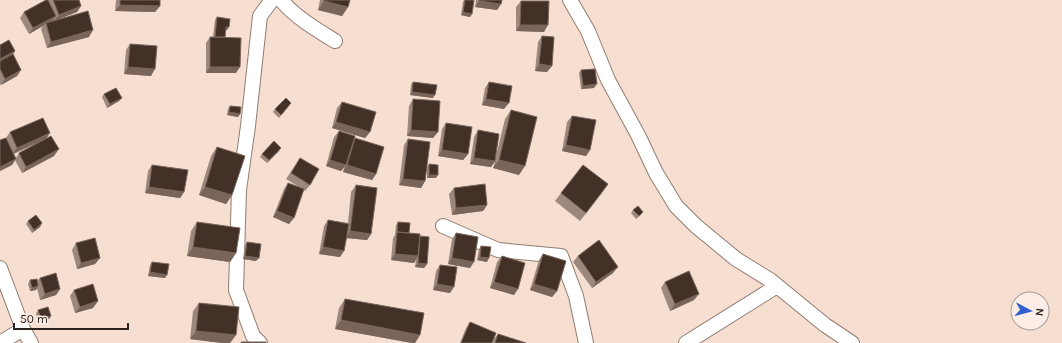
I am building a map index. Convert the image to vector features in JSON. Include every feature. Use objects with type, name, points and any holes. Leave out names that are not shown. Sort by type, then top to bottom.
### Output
[{"type":"street","points":[[260,343],[253,336],[236,290],[239,190],[248,126],[260,16],[272,0]]},
{"type":"street","points":[[281,0],[297,14],[336,41]]},
{"type":"street","points":[[570,0],[588,31],[608,80],[638,135],[656,173],[676,206],[696,226],[736,259],[777,286],[825,325],[852,343]]},
{"type":"street","points":[[443,226],[498,250],[560,256],[576,296],[586,343]]},
{"type":"street","points":[[0,268],[24,330],[31,343]]},
{"type":"street","points":[[686,343],[777,286]]},
{"type":"street","points":[[0,343],[24,330]]},
{"type":"building","points":[[48,0],[56,16],[33,28],[24,12]]},
{"type":"building","points":[[53,0],[79,0],[81,6],[59,15]]},
{"type":"building","points":[[120,0],[160,0],[160,6],[120,5]]},
{"type":"building","points":[[324,0],[350,0],[348,7]]},
{"type":"building","points":[[465,0],[474,0],[472,14],[463,12]]},
{"type":"building","points":[[479,0],[502,0],[501,4]]},
{"type":"building","points":[[521,1],[549,1],[548,25],[520,25]]},
{"type":"building","points":[[88,11],[93,30],[51,42],[46,23]]},
{"type":"building","points":[[217,17],[230,19],[229,27],[226,27],[225,37],[215,37]]},
{"type":"building","points":[[542,36],[554,37],[552,66],[539,64]]},
{"type":"building","points":[[210,37],[241,38],[240,67],[210,67]]},
{"type":"building","points":[[9,40],[15,51],[0,59],[0,45]]},
{"type":"building","points":[[130,44],[157,46],[155,69],[128,67]]},
{"type":"building","points":[[13,54],[21,70],[5,79],[0,69],[0,61]]},
{"type":"building","points":[[595,69],[597,84],[583,86],[581,70]]},
{"type":"building","points":[[413,82],[437,85],[435,95],[412,92]]},
{"type":"building","points":[[489,82],[512,86],[509,103],[486,99]]},
{"type":"building","points":[[116,88],[122,98],[110,104],[104,94]]},
{"type":"building","points":[[286,98],[291,103],[281,115],[275,109]]},
{"type":"building","points":[[413,99],[440,101],[438,132],[411,130]]},
{"type":"building","points":[[342,102],[376,112],[370,132],[336,122]]},
{"type":"building","points":[[230,106],[241,107],[240,114],[229,112]]},
{"type":"building","points":[[511,110],[537,117],[525,166],[499,160]]},
{"type":"building","points":[[572,116],[596,120],[590,150],[566,145]]},
{"type":"building","points":[[43,118],[50,133],[17,148],[10,132]]},
{"type":"building","points":[[446,123],[472,127],[468,154],[442,150]]},
{"type":"building","points":[[478,130],[499,134],[495,161],[474,158]]},
{"type":"building","points":[[339,131],[355,136],[346,165],[330,160]]},
{"type":"building","points":[[51,136],[59,149],[26,167],[19,153]]},
{"type":"building","points":[[6,138],[16,159],[0,167],[0,140]]},
{"type":"building","points":[[355,138],[384,147],[376,174],[347,165]]},
{"type":"building","points":[[408,139],[430,142],[425,181],[403,179]]},
{"type":"building","points":[[274,141],[281,148],[269,160],[262,154]]},
{"type":"building","points":[[217,147],[245,156],[232,195],[205,187]]},
{"type":"building","points":[[300,158],[319,169],[310,185],[291,173]]},
{"type":"building","points":[[429,164],[438,165],[438,175],[429,175]]},
{"type":"building","points":[[152,165],[188,170],[184,192],[149,187]]},
{"type":"building","points":[[583,165],[608,184],[586,213],[561,193]]},
{"type":"building","points":[[288,183],[304,189],[294,218],[277,211]]},
{"type":"building","points":[[485,184],[487,205],[456,208],[454,188]]},
{"type":"building","points":[[356,185],[377,188],[371,234],[350,231]]},
{"type":"building","points":[[638,206],[643,212],[639,216],[633,210]]},
{"type":"building","points":[[36,215],[42,223],[34,230],[28,221]]},
{"type":"building","points":[[328,220],[349,224],[344,251],[323,247]]},
{"type":"building","points":[[197,222],[240,228],[236,253],[193,247]]},
{"type":"building","points":[[398,222],[410,223],[409,233],[397,232]]},
{"type":"building","points":[[397,232],[420,234],[418,256],[395,254]]},
{"type":"building","points":[[456,233],[478,237],[474,262],[452,258]]},
{"type":"building","points":[[420,236],[429,237],[427,264],[418,263]]},
{"type":"building","points":[[95,238],[100,258],[81,263],[76,243]]},
{"type":"building","points":[[599,240],[618,267],[596,282],[578,256]]},
{"type":"building","points":[[247,242],[261,244],[259,258],[245,256]]},
{"type":"building","points":[[481,246],[491,247],[489,258],[480,257]]},
{"type":"building","points":[[543,254],[566,261],[557,291],[534,284]]},
{"type":"building","points":[[502,256],[525,263],[518,289],[494,282]]},
{"type":"building","points":[[152,262],[169,264],[167,275],[150,272]]},
{"type":"building","points":[[440,265],[457,267],[454,287],[437,284]]},
{"type":"building","points":[[689,271],[699,294],[675,304],[665,282]]},
{"type":"building","points":[[56,273],[60,289],[45,294],[40,278]]},
{"type":"building","points":[[37,279],[38,286],[32,288],[30,280]]},
{"type":"building","points":[[93,284],[98,301],[80,307],[74,290]]},
{"type":"building","points":[[345,299],[424,313],[420,335],[341,320]]},
{"type":"building","points":[[199,303],[239,307],[236,335],[196,331]]},
{"type":"building","points":[[48,307],[51,316],[41,319],[38,310]]},
{"type":"building","points":[[470,322],[496,333],[492,343],[461,343]]},
{"type":"building","points":[[498,334],[526,343],[495,343]]},
{"type":"building","points":[[266,342],[266,343],[241,343]]}]
